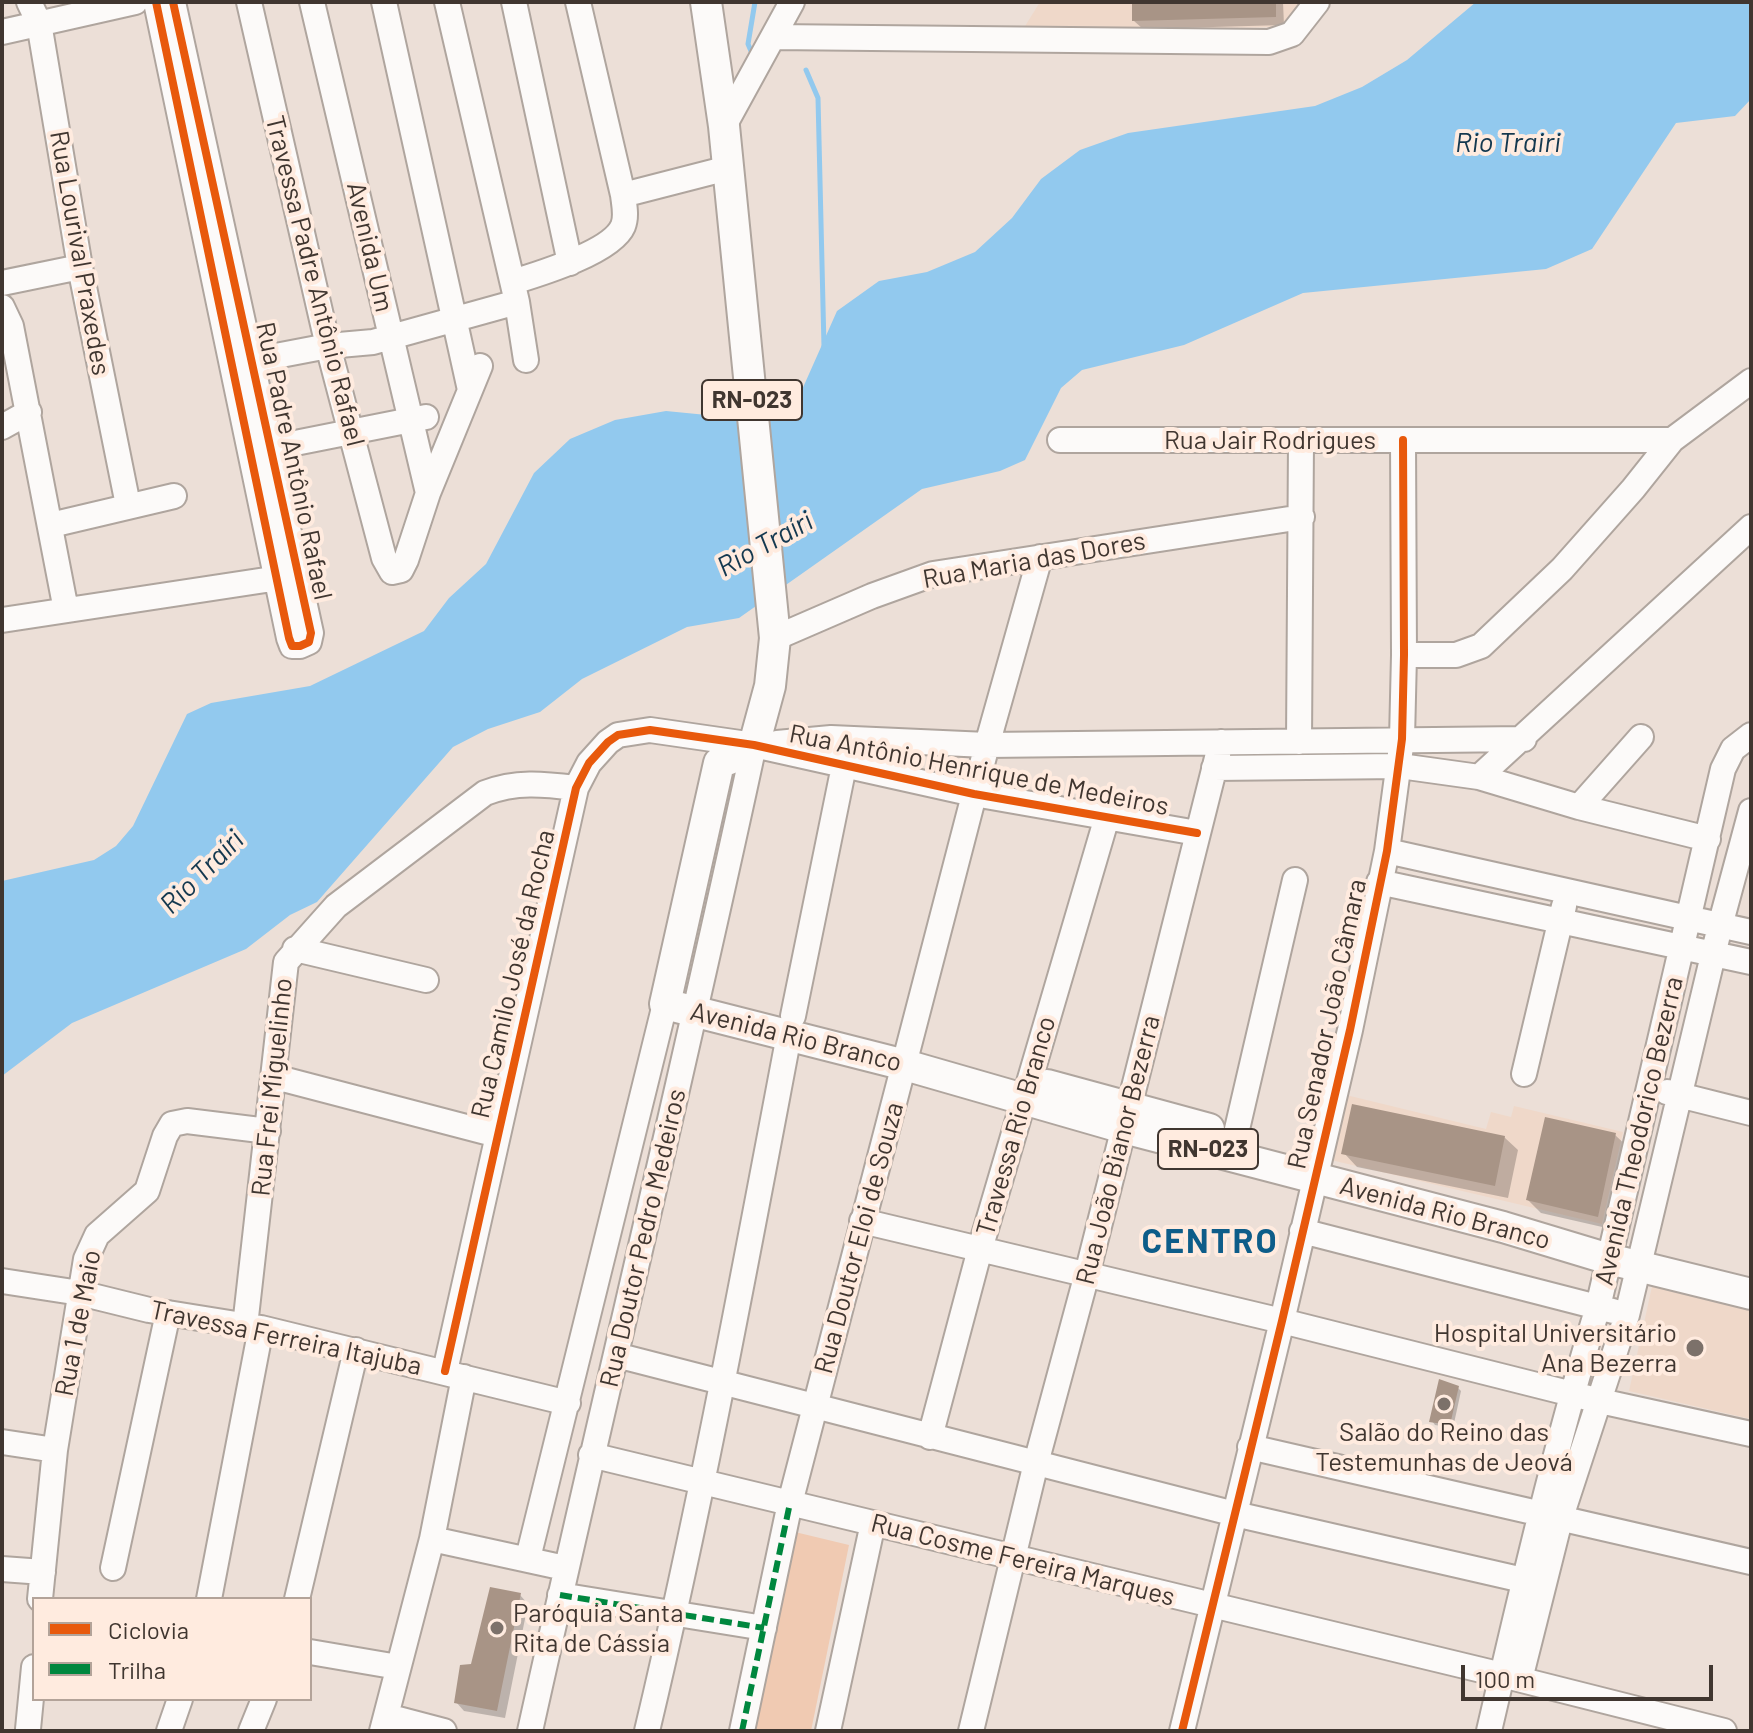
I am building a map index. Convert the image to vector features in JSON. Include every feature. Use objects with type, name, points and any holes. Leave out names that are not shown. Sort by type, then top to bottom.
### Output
[{"type":"main road","name":"RN-023","points":[[706,2],[724,126],[775,627]]},
{"type":"main road","name":"Rua Doutor Pedro Medeiros","points":[[667,994],[719,763],[754,745],[770,686],[775,627]]},
{"type":"main road","name":"Avenida Rio Branco","points":[[667,994],[908,1056],[1316,1168],[1507,1210],[1625,1254],[1751,1294]]},
{"type":"main road","name":"Avenida Rio Branco","points":[[1625,1254],[1751,1276]]},
{"type":"street","points":[[2,32],[34,13],[135,2]]},
{"type":"street","name":"Rua Padre Antônio Rafael","points":[[156,2],[242,362]]},
{"type":"street","name":"Rua Padre Antônio Rafael","points":[[66,610],[288,577],[242,362],[173,2]]},
{"type":"street","name":"Travessa Padre Antônio Rafael","points":[[249,2],[328,346],[389,570],[401,570],[428,493]]},
{"type":"street","name":"Avenida Um","points":[[312,2],[382,263]]},
{"type":"street","name":"Avenida Um","points":[[327,2],[418,419],[428,493]]},
{"type":"street","points":[[384,2],[470,390]]},
{"type":"street","points":[[447,2],[515,292],[526,360]]},
{"type":"street","points":[[514,2],[570,263]]},
{"type":"street","points":[[242,362],[328,346],[362,344],[455,319],[515,292],[619,233],[624,224],[624,203],[578,2]]},
{"type":"street","points":[[724,126],[792,2]]},
{"type":"street","points":[[773,37],[1260,43],[1277,41],[1292,34],[1317,2]]},
{"type":"street","name":"Rua Lourival Praxedes","points":[[34,13],[80,267],[128,505]]},
{"type":"street","points":[[624,203],[728,176]]},
{"type":"street","points":[[2,283],[80,267]]},
{"type":"street","points":[[2,307],[11,326],[66,610],[2,620]]},
{"type":"street","points":[[428,493],[480,366]]},
{"type":"street","points":[[1404,655],[1456,655],[1481,646],[1562,569],[1625,499],[1672,440],[1751,381]]},
{"type":"street","points":[[2,427],[29,412]]},
{"type":"street","points":[[260,450],[418,419]]},
{"type":"street","name":"Avenida Um","points":[[418,419],[439,467]]},
{"type":"street","name":"Rua Jair Rodrigues","points":[[1060,440],[1672,440]]},
{"type":"street","name":"Rua Senador João Câmara","points":[[1182,1731],[1350,1030],[1387,851],[1402,739],[1403,440]]},
{"type":"street","points":[[1299,742],[1301,441]]},
{"type":"street","points":[[51,525],[174,496]]},
{"type":"street","name":"Rua Maria das Dores","points":[[775,627],[933,574],[1302,517]]},
{"type":"street","points":[[1479,777],[1524,739],[1751,527]]},
{"type":"street","name":"Rua Doutor Eloi de Souza","points":[[742,1731],[790,1503],[815,1404],[987,745],[1040,557]]},
{"type":"street","name":"Rua Camilo José da Rocha","points":[[385,1723],[432,1539],[455,1374],[497,1135],[576,788],[589,763],[618,735],[650,730],[754,745]]},
{"type":"street","name":"Avenida Theodorico Bezerra","points":[[1511,1677],[1523,1580],[1600,1401],[1627,1315],[1625,1254],[1649,1088],[1723,769],[1733,749],[1751,735]]},
{"type":"street","points":[[1579,807],[1641,737]]},
{"type":"street","name":"Rua Antônio Henrique de Medeiros","points":[[754,745],[831,738],[987,745],[1524,739]]},
{"type":"street","name":"Rua João Bianor Bezerra","points":[[971,1731],[1036,1463],[1087,1274],[1221,742]]},
{"type":"street","name":"Rua Antônio Henrique de Medeiros","points":[[754,745],[974,794],[1197,833]]},
{"type":"street","name":"Rua Doutor Pedro Medeiros","points":[[530,1731],[591,1455],[698,1003],[754,745]]},
{"type":"street","points":[[647,1731],[675,1614],[723,1381],[844,766]]},
{"type":"street","points":[[1214,768],[1400,766],[1479,777],[1579,807],[1708,839]]},
{"type":"street","name":"Rua Frei Miguelinho","points":[[209,1597],[253,1327],[268,1131],[286,962],[336,906],[485,793],[519,784],[576,788]]},
{"type":"street","name":"Avenida Theodorico Bezerra","points":[[1511,1677],[1550,1518],[1572,1392],[1598,1307],[1625,1254],[1680,1095],[1751,811]]},
{"type":"street","name":"Travessa Rio Branco","points":[[930,1437],[980,1249],[1107,817]]},
{"type":"street","points":[[1387,851],[1751,932]]},
{"type":"street","points":[[1232,1145],[1295,880]]},
{"type":"street","points":[[1379,882],[1751,962]]},
{"type":"street","points":[[1524,1074],[1568,892]]},
{"type":"street","points":[[295,949],[426,980]]},
{"type":"street","name":"Rua Doutor Pedro Medeiros","points":[[528,1558],[667,994]]},
{"type":"street","points":[[275,1077],[497,1135]]},
{"type":"street","points":[[1649,1088],[1751,1113]]},
{"type":"street","name":"Rua 1 de Maio","points":[[40,1597],[55,1450],[80,1293],[92,1242],[147,1191],[172,1124],[187,1121],[268,1131]]},
{"type":"street","points":[[862,1221],[1600,1401],[1751,1434]]},
{"type":"street","points":[[1302,1231],[1627,1315]]},
{"type":"street","name":"Travessa Ferreira Itajuba","points":[[2,1281],[253,1327],[568,1403]]},
{"type":"street","points":[[113,1568],[168,1313]]},
{"type":"street","points":[[297,1597],[356,1350]]},
{"type":"street","points":[[616,1355],[1235,1514],[1523,1580]]},
{"type":"street","points":[[2,1442],[55,1450]]},
{"type":"street","points":[[1250,1447],[1751,1562]]},
{"type":"street","name":"Rua Cosme Fereira Marques","points":[[591,1455],[1511,1677],[1722,1731]]},
{"type":"street","points":[[828,1731],[873,1523]]},
{"type":"street","points":[[432,1539],[565,1568]]},
{"type":"street","points":[[2,1569],[43,1572]]},
{"type":"street","points":[[560,1595],[764,1628]]},
{"type":"street","points":[[312,1652],[398,1667]]},
{"type":"street","points":[[1489,1731],[1511,1677]]},
{"type":"street","points":[[28,1729],[32,1688]]},
{"type":"street","points":[[169,1731],[179,1701]]},
{"type":"street","points":[[251,1731],[263,1701]]},
{"type":"street","points":[[385,1723],[444,1731]]},
{"type":"shaded area","points":[[1040,2],[1302,2],[1284,27],[1022,31]]},
{"type":"shaded area","points":[[1346,1095],[1486,1129],[1491,1112],[1511,1117],[1514,1106],[1623,1132],[1602,1224],[1331,1160]]},
{"type":"shaded area","name":"Hospital Universitário Ana Bezerra","points":[[1653,1282],[1751,1305],[1751,1419],[1629,1391]]},
{"type":"shaded area","points":[[795,1532],[849,1545],[811,1731],[752,1731]]},
{"type":"water","name":"Rio Trairi","points":[[1476,2],[1751,2],[1751,99],[1735,116],[1676,123],[1592,249],[1546,269],[1303,293],[1184,345],[1082,370],[1061,388],[1025,460],[1000,471],[922,489],[739,618],[687,627],[582,679],[540,712],[488,729],[453,747],[317,902],[290,915],[246,949],[72,1023],[2,1076],[2,881],[94,860],[116,846],[133,826],[187,714],[211,703],[310,686],[424,631],[449,598],[486,564],[534,473],[570,439],[615,420],[666,411],[717,416],[797,401],[837,311],[879,281],[927,272],[975,252],[1012,218],[1041,179],[1080,150],[1128,133],[1315,106],[1362,87],[1407,60]]},
{"type":"building","points":[[1132,2],[1276,2],[1276,17],[1132,21]]},
{"type":"building","points":[[1352,1104],[1505,1136],[1495,1186],[1341,1154]]},
{"type":"building","points":[[1545,1117],[1616,1133],[1598,1217],[1526,1200]]},
{"type":"building","name":"Salão do Reino das Testemunhas de Jeová","points":[[1439,1379],[1459,1386],[1450,1425],[1429,1422]]},
{"type":"building","name":"Paróquia Santa Rita de Cássia","points":[[490,1587],[521,1593],[497,1711],[454,1703],[460,1665],[471,1664]]},
{"type":"waterway","points":[[751,51],[748,44],[755,2]]},
{"type":"waterway","points":[[806,70],[818,98],[824,347]]},
{"type":"marked path","points":[[742,1731],[790,1503]]},
{"type":"marked path","points":[[560,1595],[764,1628]]},
{"type":"cycle path","points":[[156,2],[289,638],[292,646],[300,646],[309,642],[311,633],[173,2]]},
{"type":"cycle path","points":[[1182,1731],[1350,1030],[1387,851],[1402,739],[1403,440]]},
{"type":"cycle path","points":[[445,1371],[576,788],[589,763],[608,742],[618,735],[650,730],[754,745],[974,794],[1197,833]]},
{"type":"place","name":"Hospital Universitário Ana Bezerra","points":[[1695,1348]]},
{"type":"place","name":"Salão do Reino das Testemunhas de Jeová","points":[[1444,1404]]},
{"type":"place","name":"Paróquia Santa Rita de Cássia","points":[[497,1628]]},
{"type":"district","name":"CENTRO","points":[[1210,1242]]},
{"type":"water label","name":"Rio Traíri","points":[[765,544]]},
{"type":"water label","name":"Rio Traíri","points":[[202,872]]}]
